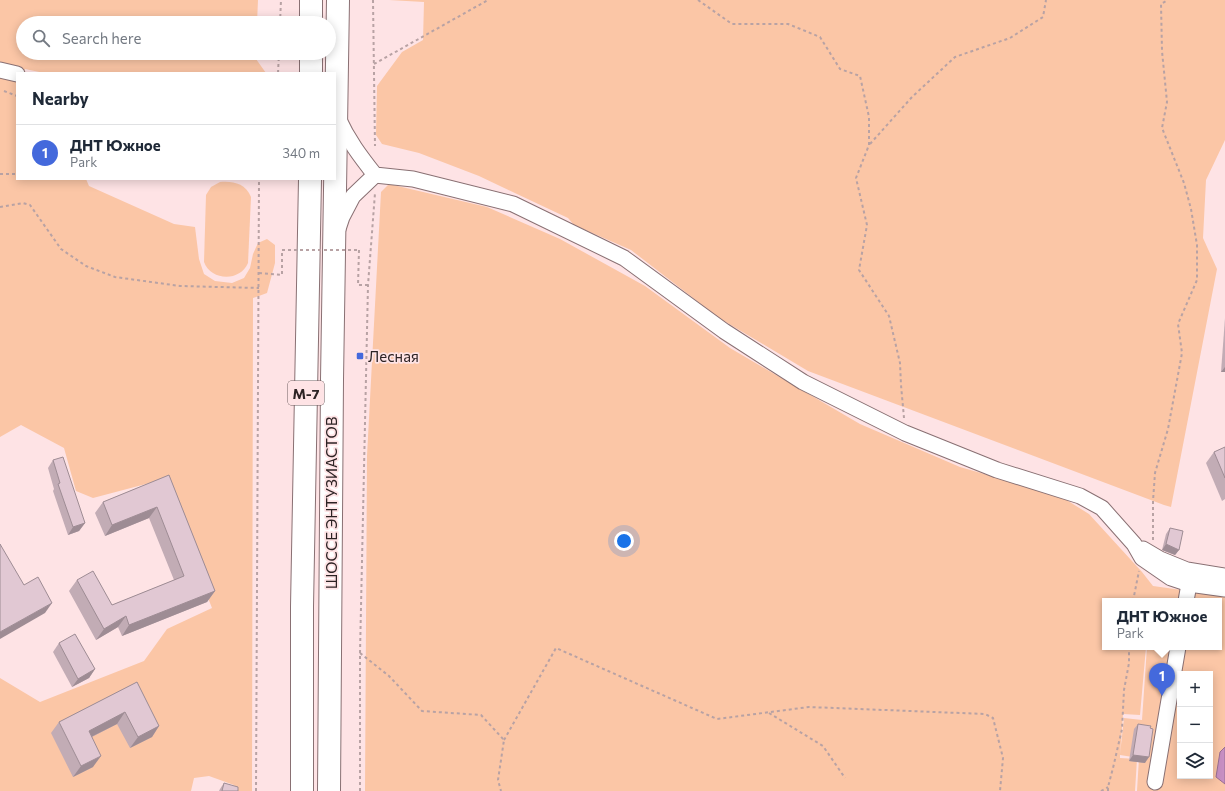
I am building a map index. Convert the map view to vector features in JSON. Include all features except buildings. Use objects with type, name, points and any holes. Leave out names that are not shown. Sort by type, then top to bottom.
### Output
[{"type":"highway","points":[[311,0],[311,16]]},
{"type":"highway","name":"ШОССЕ ЭНТУЗИАСТОВ","points":[[336,113],[338,0]]},
{"type":"highway","points":[[311,60],[311,72]]},
{"type":"highway","name":"ШОССЕ ЭНТУЗИАСТОВ","points":[[302,791],[302,600],[310,180]]},
{"type":"highway","name":"ШОССЕ ЭНТУЗИАСТОВ","points":[[329,791],[335,180]]},
{"type":"street","points":[[0,70],[16,74]]},
{"type":"street","points":[[336,113],[344,133],[375,180]]},
{"type":"street","points":[[334,242],[342,217],[353,196],[375,180],[413,179],[513,204],[624,258],[724,331],[803,382],[905,433],[997,470],[1080,496],[1102,508],[1134,544],[1151,557],[1171,578],[1189,584],[1225,589]]},
{"type":"street","points":[[1151,557],[1186,570],[1225,576]]},
{"type":"street","points":[[1187,598],[1189,584]]},
{"type":"street","points":[[1155,782],[1177,650]]},
{"type":"path","points":[[280,16],[281,0]]},
{"type":"path","points":[[372,0],[375,146]]},
{"type":"path","points":[[374,64],[488,0]]},
{"type":"path","points":[[698,0],[732,24],[788,24],[820,37],[840,69],[860,76],[869,117],[869,145]]},
{"type":"path","points":[[905,433],[900,363],[889,316],[859,270],[867,225],[856,178],[869,145],[912,97],[955,57],[1010,38],[1043,18],[1046,0]]},
{"type":"path","points":[[1133,598],[1134,591],[1151,557],[1154,537],[1153,501],[1155,473],[1168,429],[1182,353],[1178,324],[1197,280],[1197,245],[1191,210],[1184,183],[1162,128],[1167,102],[1162,45],[1161,4],[1168,0]]},
{"type":"path","points":[[278,72],[279,60]]},
{"type":"path","points":[[4,92],[16,96]]},
{"type":"path","points":[[0,174],[16,174]]},
{"type":"path","points":[[256,791],[259,180]]},
{"type":"path","points":[[360,791],[360,653],[368,285],[375,180]]},
{"type":"path","points":[[0,207],[23,203],[30,205],[61,249],[86,266],[115,277],[180,286],[259,288]]},
{"type":"path","points":[[259,273],[282,275],[282,250],[359,250],[358,285],[368,285]]},
{"type":"path","points":[[501,791],[498,780],[504,740],[556,648],[717,719],[809,707],[985,714],[993,718],[1003,758],[1000,791]]},
{"type":"path","points":[[1108,791],[1122,729],[1124,690],[1129,663],[1129,650]]},
{"type":"path","points":[[360,653],[389,676],[422,711],[481,715],[504,740]]},
{"type":"path","points":[[768,712],[823,746],[845,778]]},
{"type":"path","points":[[1101,791],[1108,787]]},
{"type":"shaded area","points":[[0,0],[258,0],[257,16],[16,16],[16,60],[257,60],[265,72],[39,72],[25,69],[24,72],[16,72],[16,180],[86,180],[89,186],[174,224],[195,227],[199,259],[204,274],[215,281],[232,283],[244,278],[250,268],[253,254],[258,243],[267,239],[275,245],[275,263],[267,293],[253,298],[252,791],[238,791],[234,785],[209,776],[194,778],[191,791],[0,791],[0,678],[40,702],[144,661],[167,629],[212,608],[161,480],[93,498],[76,491],[64,448],[21,425],[0,437]]},
{"type":"shaded area","points":[[389,0],[1225,0],[1225,140],[1206,180],[1203,238],[1217,269],[1171,507],[808,371],[719,318],[631,250],[574,225],[568,218],[479,176],[419,153],[382,144],[376,135],[377,86],[402,52],[423,40],[424,2]]},
{"type":"shaded area","points":[[220,182],[238,184],[248,192],[251,197],[248,263],[239,274],[226,277],[213,273],[204,262],[206,195],[211,187]]},
{"type":"shaded area","points":[[389,184],[487,207],[560,239],[645,286],[730,348],[860,424],[960,467],[1060,496],[1089,514],[1153,586],[1225,596],[1225,791],[1137,791],[1139,758],[1120,755],[1120,758],[1137,759],[1135,791],[365,791],[367,456],[381,192]],"holes":[[[1102,598],[1222,598],[1222,650],[1147,650],[1142,720],[1124,718],[1120,754],[1123,714],[1140,715],[1146,650],[1102,650]]]},
{"type":"shaded area","points":[[1225,747],[1225,784],[1216,777],[1220,752]]},
{"type":"place","name":"Лесная","points":[[360,356]]},
{"type":"place","name":"ДНТ Южное","points":[[1162,696]]}]
